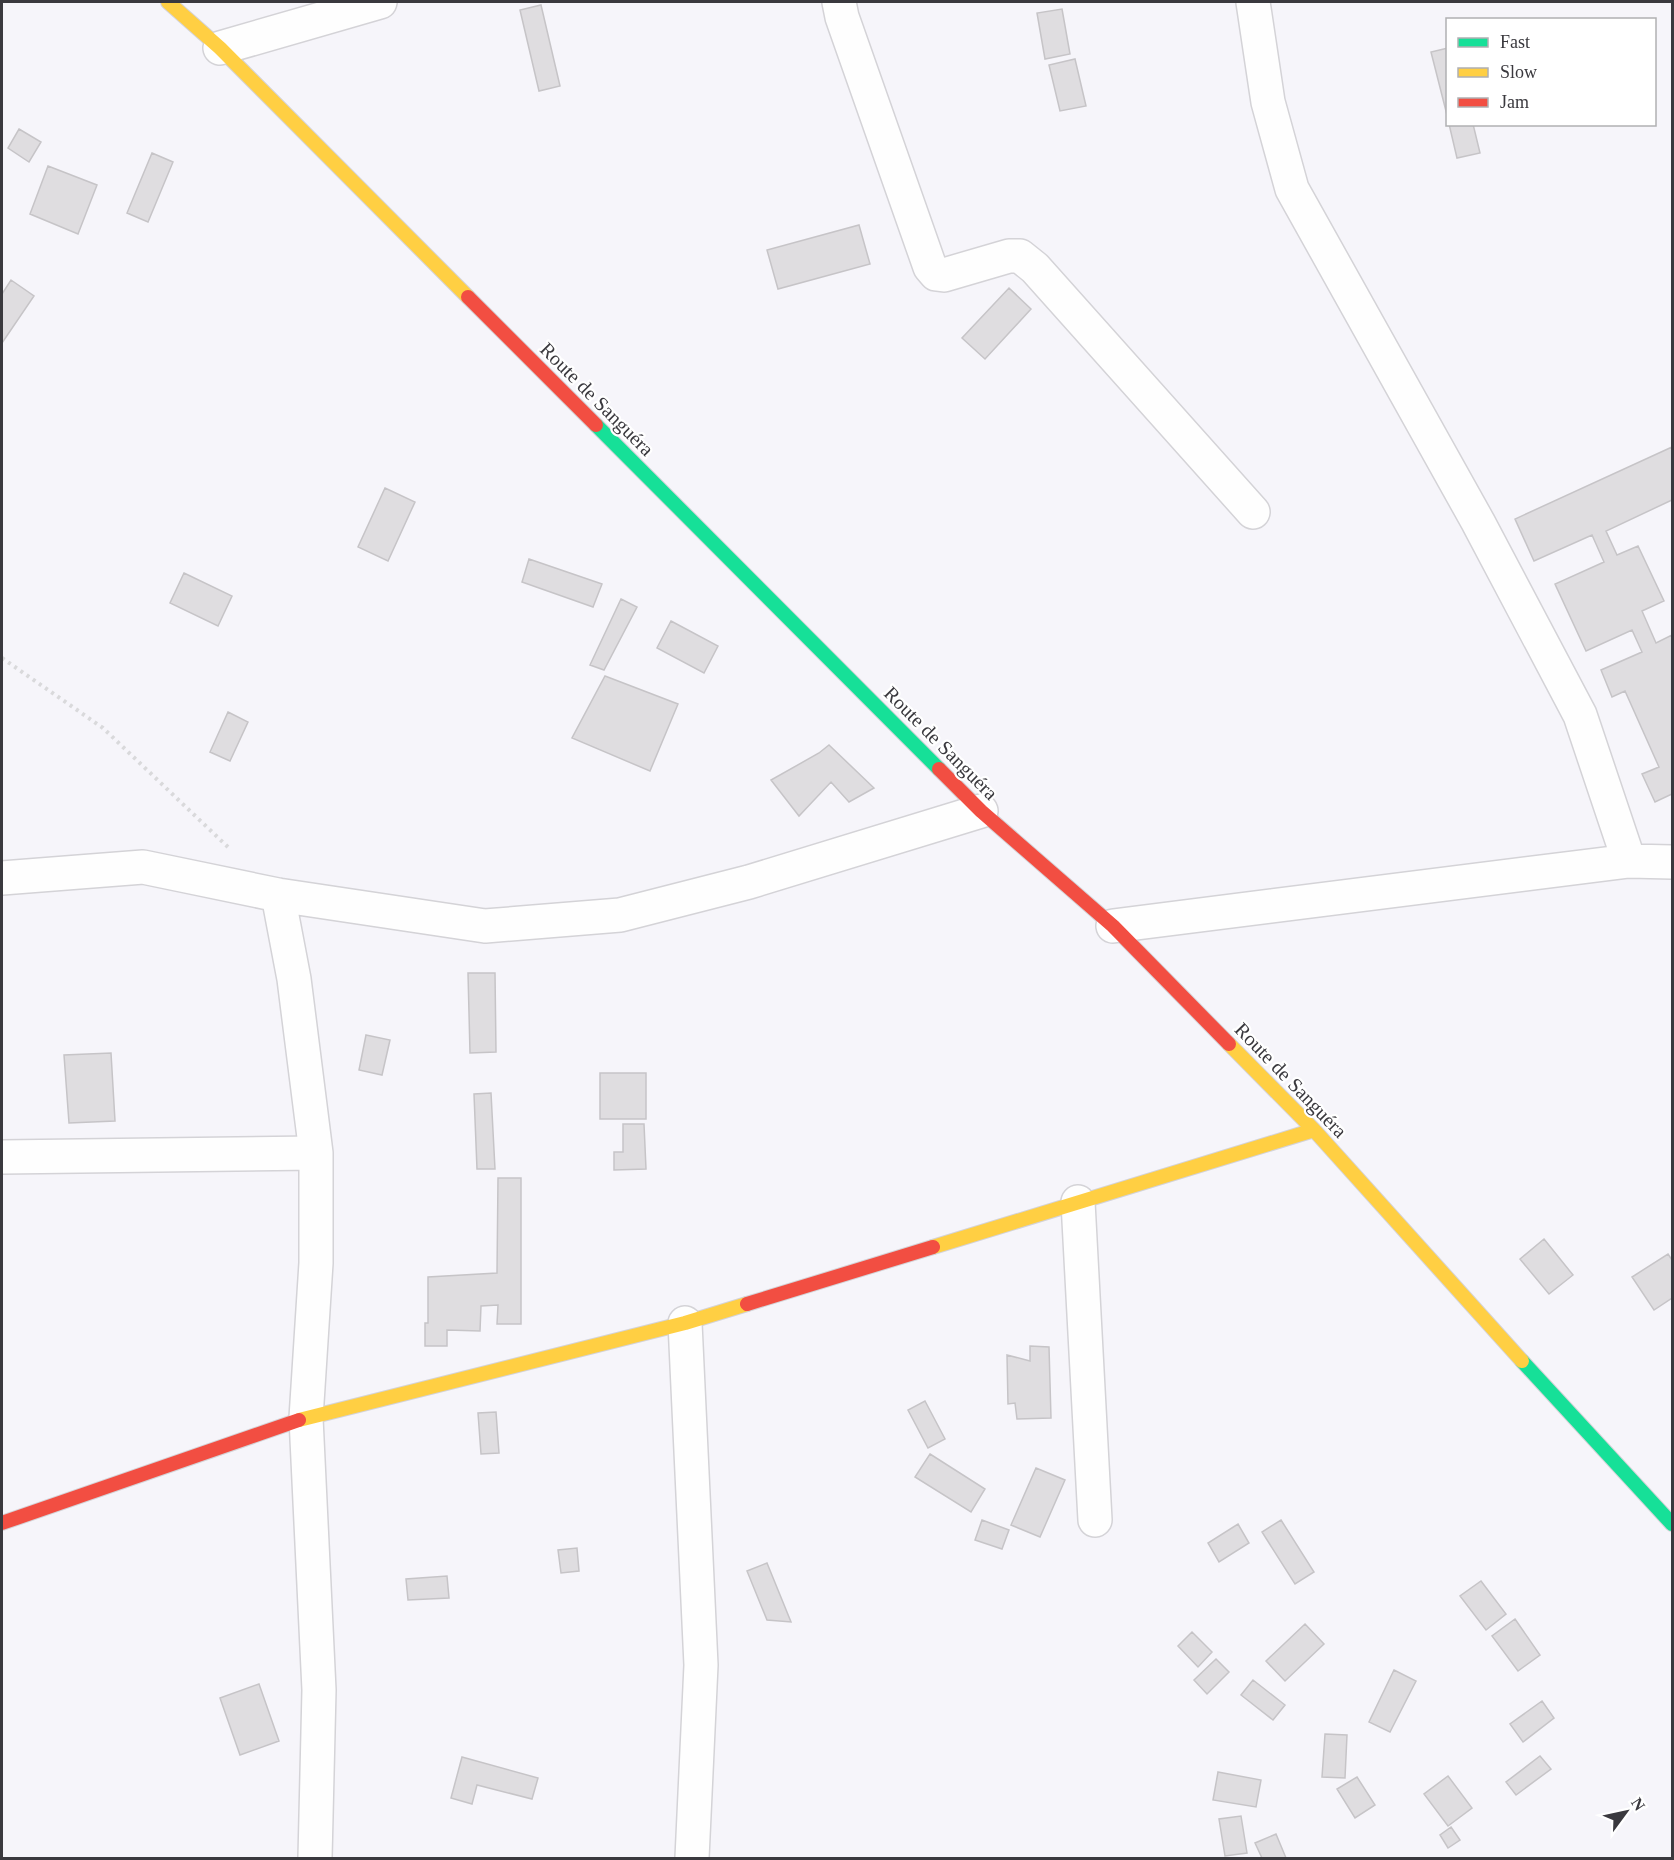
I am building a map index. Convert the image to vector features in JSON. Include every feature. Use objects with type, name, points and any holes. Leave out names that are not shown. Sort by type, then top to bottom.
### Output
[{"type":"street","name":"Route de Sanguéra","points":[[168,2],[220,48],[981,811],[1113,926],[1314,1130],[1613,1462],[1672,1524]]},
{"type":"street","points":[[220,48],[381,2]]},
{"type":"street","points":[[839,2],[842,17],[930,267],[936,274],[944,275],[1009,256],[1020,256],[1035,268],[1253,512]]},
{"type":"street","points":[[1253,2],[1268,102],[1292,189],[1472,511],[1580,715],[1629,861]]},
{"type":"street","points":[[2,879],[142,867],[278,895],[485,926],[620,915],[749,882],[981,811]]},
{"type":"street","points":[[1113,926],[1629,861],[1672,862]]},
{"type":"street","points":[[278,895],[294,979],[316,1153],[316,1263],[306,1418],[319,1690],[315,1858]]},
{"type":"street","points":[[2,1523],[306,1418],[685,1323],[1314,1130]]},
{"type":"street","points":[[2,1157],[316,1153]]},
{"type":"street","points":[[1078,1202],[1095,1520]]},
{"type":"street","points":[[685,1323],[701,1665],[692,1858]]},
{"type":"path","points":[[2,658],[103,728],[236,855]]},
{"type":"building","points":[[541,5],[560,86],[539,91],[520,10]]},
{"type":"building","points":[[1062,9],[1070,54],[1045,59],[1037,13]]},
{"type":"building","points":[[1446,48],[1446,111],[1431,52]]},
{"type":"building","points":[[1075,59],[1086,106],[1060,111],[1049,65]]},
{"type":"building","points":[[1449,126],[1473,126],[1480,153],[1457,158]]},
{"type":"building","points":[[19,129],[41,142],[29,162],[8,148]]},
{"type":"building","points":[[152,153],[173,162],[148,222],[127,213]]},
{"type":"building","points":[[48,166],[97,185],[78,234],[30,214]]},
{"type":"building","points":[[859,225],[870,264],[778,289],[767,250]]},
{"type":"building","points":[[11,280],[34,296],[2,343],[2,294]]},
{"type":"building","points":[[1009,288],[1031,309],[985,359],[962,338]]},
{"type":"building","points":[[1672,447],[1672,500],[1606,531],[1617,555],[1638,546],[1664,601],[1642,611],[1656,643],[1672,635],[1672,794],[1655,802],[1642,774],[1659,767],[1625,691],[1612,697],[1601,670],[1642,652],[1632,630],[1586,651],[1555,584],[1604,562],[1592,535],[1534,561],[1515,519]]},
{"type":"building","points":[[385,488],[415,502],[388,561],[358,547]]},
{"type":"building","points":[[529,559],[602,584],[593,607],[522,582]]},
{"type":"building","points":[[184,573],[232,596],[218,626],[170,603]]},
{"type":"building","points":[[621,599],[637,607],[604,670],[590,665]]},
{"type":"building","points":[[671,621],[718,646],[704,673],[657,648]]},
{"type":"building","points":[[605,676],[678,704],[650,771],[572,738]]},
{"type":"building","points":[[228,712],[248,722],[230,761],[210,752]]},
{"type":"building","points":[[829,745],[874,788],[849,802],[831,782],[799,816],[771,780]]},
{"type":"building","points":[[468,973],[495,973],[496,1052],[470,1053]]},
{"type":"building","points":[[366,1035],[390,1040],[382,1075],[359,1070]]},
{"type":"building","points":[[111,1053],[115,1121],[69,1123],[64,1055]]},
{"type":"building","points":[[600,1073],[646,1073],[646,1119],[600,1119]]},
{"type":"building","points":[[491,1093],[495,1169],[477,1169],[474,1094]]},
{"type":"building","points":[[623,1124],[644,1124],[646,1169],[614,1170],[614,1152],[623,1152]]},
{"type":"building","points":[[498,1178],[521,1178],[521,1324],[497,1324],[498,1305],[481,1306],[480,1331],[447,1330],[447,1346],[425,1346],[425,1323],[428,1323],[428,1277],[497,1273]]},
{"type":"building","points":[[1544,1239],[1573,1275],[1549,1294],[1520,1259]]},
{"type":"building","points":[[1668,1254],[1672,1260],[1672,1298],[1654,1310],[1632,1277]]},
{"type":"building","points":[[1030,1346],[1049,1347],[1051,1418],[1017,1419],[1015,1403],[1008,1404],[1007,1355],[1030,1361]]},
{"type":"building","points":[[925,1401],[945,1439],[928,1448],[908,1410]]},
{"type":"building","points":[[496,1412],[499,1453],[481,1454],[478,1413]]},
{"type":"building","points":[[930,1454],[985,1489],[971,1512],[915,1477]]},
{"type":"building","points":[[1036,1468],[1065,1480],[1040,1537],[1011,1525]]},
{"type":"building","points":[[982,1520],[1009,1530],[1002,1549],[975,1540]]},
{"type":"building","points":[[1281,1520],[1314,1572],[1295,1584],[1262,1532]]},
{"type":"building","points":[[1238,1524],[1249,1543],[1219,1562],[1208,1543]]},
{"type":"building","points":[[577,1548],[579,1571],[561,1573],[558,1550]]},
{"type":"building","points":[[767,1563],[791,1622],[767,1620],[747,1571]]},
{"type":"building","points":[[447,1576],[449,1598],[408,1600],[406,1579]]},
{"type":"building","points":[[1481,1581],[1506,1614],[1486,1630],[1460,1596]]},
{"type":"building","points":[[1515,1619],[1540,1655],[1518,1671],[1492,1636]]},
{"type":"building","points":[[1305,1624],[1324,1644],[1285,1681],[1266,1661]]},
{"type":"building","points":[[1192,1632],[1212,1652],[1198,1667],[1178,1646]]},
{"type":"building","points":[[1216,1659],[1229,1672],[1207,1694],[1194,1680]]},
{"type":"building","points":[[1394,1670],[1416,1681],[1390,1732],[1369,1722]]},
{"type":"building","points":[[1253,1680],[1285,1705],[1273,1720],[1241,1695]]},
{"type":"building","points":[[259,1684],[279,1741],[240,1755],[220,1698]]},
{"type":"building","points":[[1542,1701],[1554,1718],[1523,1742],[1510,1724]]},
{"type":"building","points":[[1325,1734],[1347,1735],[1345,1778],[1322,1777]]},
{"type":"building","points":[[1540,1756],[1551,1769],[1516,1795],[1506,1782]]},
{"type":"building","points":[[462,1757],[538,1778],[532,1799],[477,1785],[472,1804],[451,1798]]},
{"type":"building","points":[[1218,1772],[1261,1780],[1256,1807],[1213,1800]]},
{"type":"building","points":[[1448,1776],[1472,1808],[1448,1826],[1424,1794]]},
{"type":"building","points":[[1357,1777],[1375,1805],[1355,1818],[1337,1789]]},
{"type":"building","points":[[1241,1816],[1247,1853],[1225,1856],[1219,1819]]},
{"type":"building","points":[[1451,1827],[1460,1840],[1448,1848],[1440,1835]]},
{"type":"building","points":[[1276,1834],[1286,1858],[1262,1858],[1255,1843]]},
{"type":"traffic: fast","points":[[596,425],[939,769]]},
{"type":"traffic: fast","points":[[1522,1361],[1672,1524]]},
{"type":"traffic: slow","points":[[168,2],[220,48],[468,297]]},
{"type":"traffic: slow","points":[[1229,1044],[1314,1130],[1522,1361]]},
{"type":"traffic: slow","points":[[933,1247],[1314,1130]]},
{"type":"traffic: slow","points":[[299,1420],[685,1323],[747,1304]]},
{"type":"traffic: jam","points":[[468,297],[596,425]]},
{"type":"traffic: jam","points":[[939,769],[981,811],[1113,926],[1229,1044]]},
{"type":"traffic: jam","points":[[747,1304],[933,1247]]},
{"type":"traffic: jam","points":[[2,1523],[299,1420]]}]
